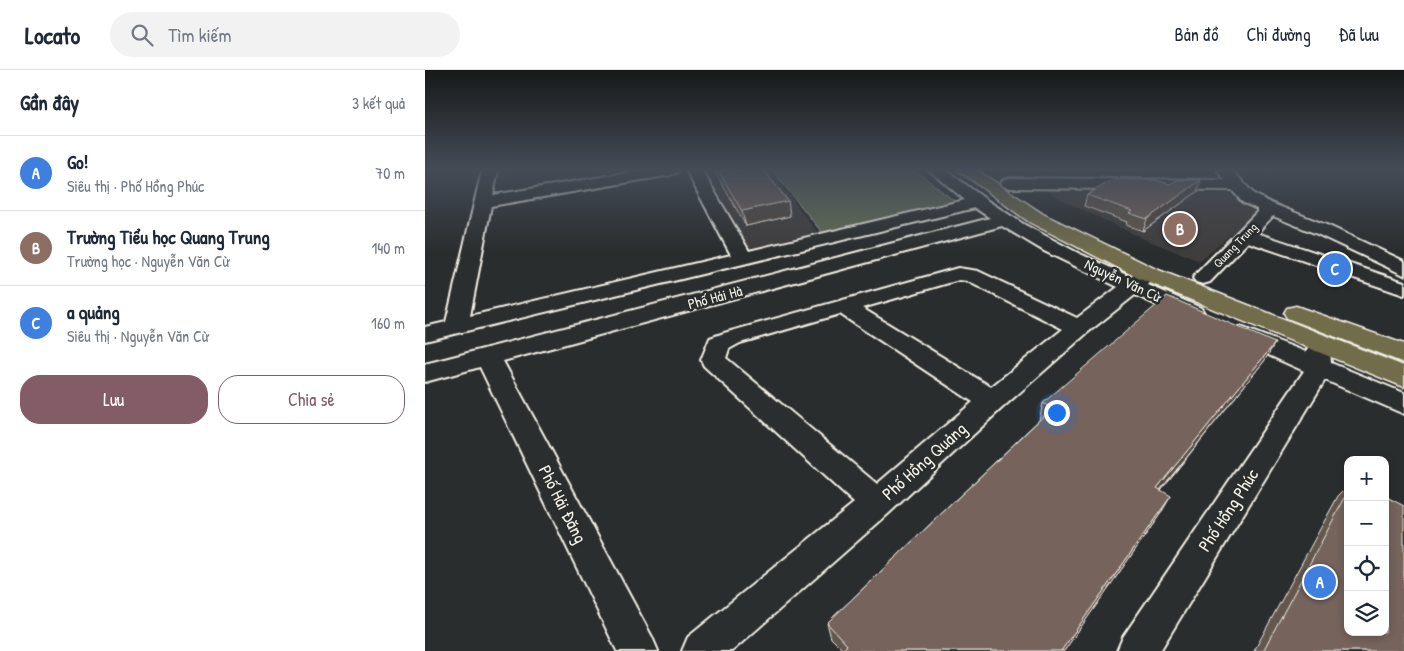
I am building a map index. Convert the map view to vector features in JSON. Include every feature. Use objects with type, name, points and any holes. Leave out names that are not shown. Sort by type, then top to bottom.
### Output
[{"type":"main road","name":"Nguyễn Văn Cừ","points":[[1002,197],[1141,280],[1318,355],[1404,377]]},
{"type":"main road","name":"Nguyễn Văn Cừ","points":[[1015,197],[1043,206],[1085,230],[1148,258],[1404,354]]},
{"type":"street","points":[[457,326],[485,197]]},
{"type":"street","points":[[484,202],[505,197]]},
{"type":"street","points":[[709,197],[743,258]]},
{"type":"street","name":"Phố Hải Hà","points":[[425,334],[743,258],[955,197]]},
{"type":"street","name":"Nguyễn Văn Cừ","points":[[992,197],[1004,220],[1031,236],[1141,280]]},
{"type":"street","name":"Quang Trung","points":[[1203,278],[1266,213],[1265,207],[1247,197]]},
{"type":"street","points":[[1265,207],[1323,230],[1404,270]]},
{"type":"street","name":"Phố Hải Hà","points":[[425,373],[1004,220]]},
{"type":"street","points":[[1245,235],[1404,289]]},
{"type":"street","points":[[877,504],[713,360],[716,349],[724,340],[952,275],[965,274],[977,278],[1079,328]]},
{"type":"street","name":"Phố Hồng Quảng","points":[[702,651],[877,504],[992,401],[1079,328],[1141,280]]},
{"type":"street","points":[[844,307],[992,401]]},
{"type":"street","name":"Nguyễn Văn Cừ","points":[[1318,355],[1404,404]]},
{"type":"street","name":"Phố Hồng Phúc","points":[[1137,651],[1318,355]]},
{"type":"street","name":"Phố Hải Đăng","points":[[488,357],[638,651]]},
{"type":"shaded area","points":[[720,197],[790,197],[820,236],[749,252]]},
{"type":"shaded area","points":[[1058,197],[1241,197],[1259,209],[1200,261],[1144,239]]},
{"type":"green space","points":[[794,197],[950,197],[957,203],[824,235]]},
{"type":"building","points":[[734,197],[785,197],[788,201],[742,211]]},
{"type":"building","points":[[1093,197],[1177,197],[1147,219],[1129,213],[1132,211]]},
{"type":"building","points":[[1167,296],[1275,343],[1157,488],[1171,496],[1061,651],[842,651],[847,645],[827,623],[1052,408],[1043,403]]},
{"type":"building","points":[[1389,498],[1404,506],[1404,651],[1263,651],[1344,499],[1344,636],[1389,636]]},
{"type":"place","name":"Trường Tiểu học Quang Trung","points":[[1180,229]]},
{"type":"place","name":"a quảng","points":[[1335,269]]},
{"type":"place","name":"Go!","points":[[1320,582]]}]
